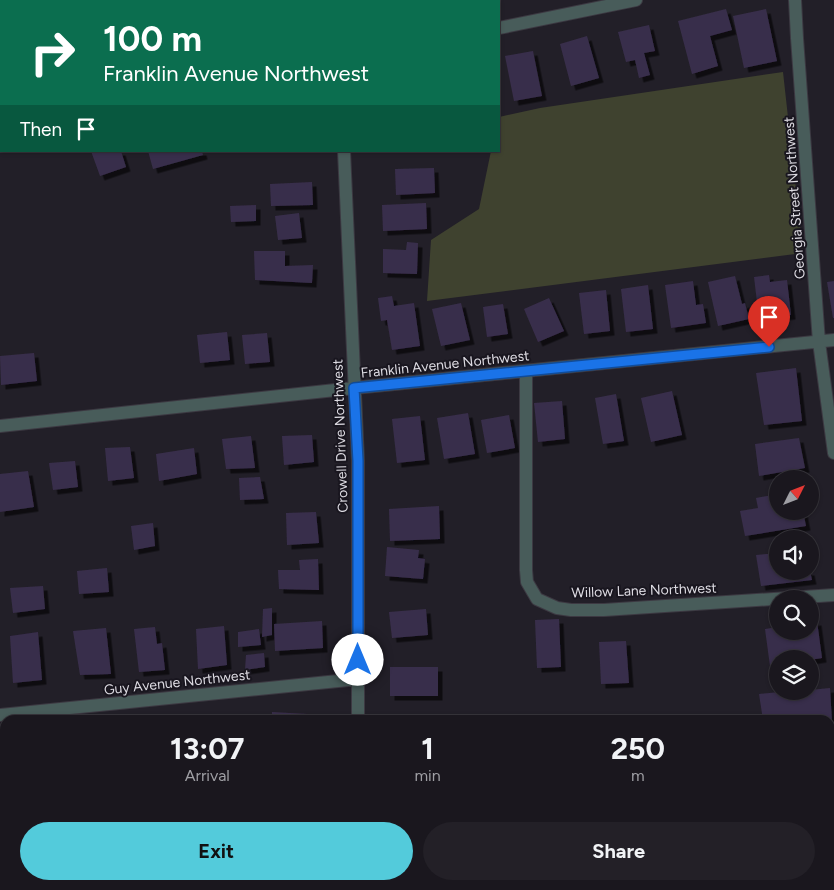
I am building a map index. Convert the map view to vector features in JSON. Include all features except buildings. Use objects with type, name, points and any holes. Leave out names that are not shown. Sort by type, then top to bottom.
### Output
[{"type":"street","points":[[500,28],[636,0]]},
{"type":"street","name":"Georgia Street Northwest","points":[[795,0],[819,342],[834,453]]},
{"type":"street","name":"Crowell Drive Northwest","points":[[344,152],[358,461],[358,715]]},
{"type":"street","name":"Franklin Avenue Northwest","points":[[0,426],[834,340]]},
{"type":"street","name":"Willow Lane Northwest","points":[[526,371],[526,570],[528,582],[537,599],[557,608],[604,610],[834,595]]},
{"type":"street","name":"Guy Avenue Northwest","points":[[0,715],[358,679]]},
{"type":"green space","points":[[783,72],[803,253],[427,301],[431,240],[479,209],[491,152],[500,152],[500,117],[540,108]]},
{"type":"route","points":[[358,660],[358,461],[354,388],[769,347]]}]
